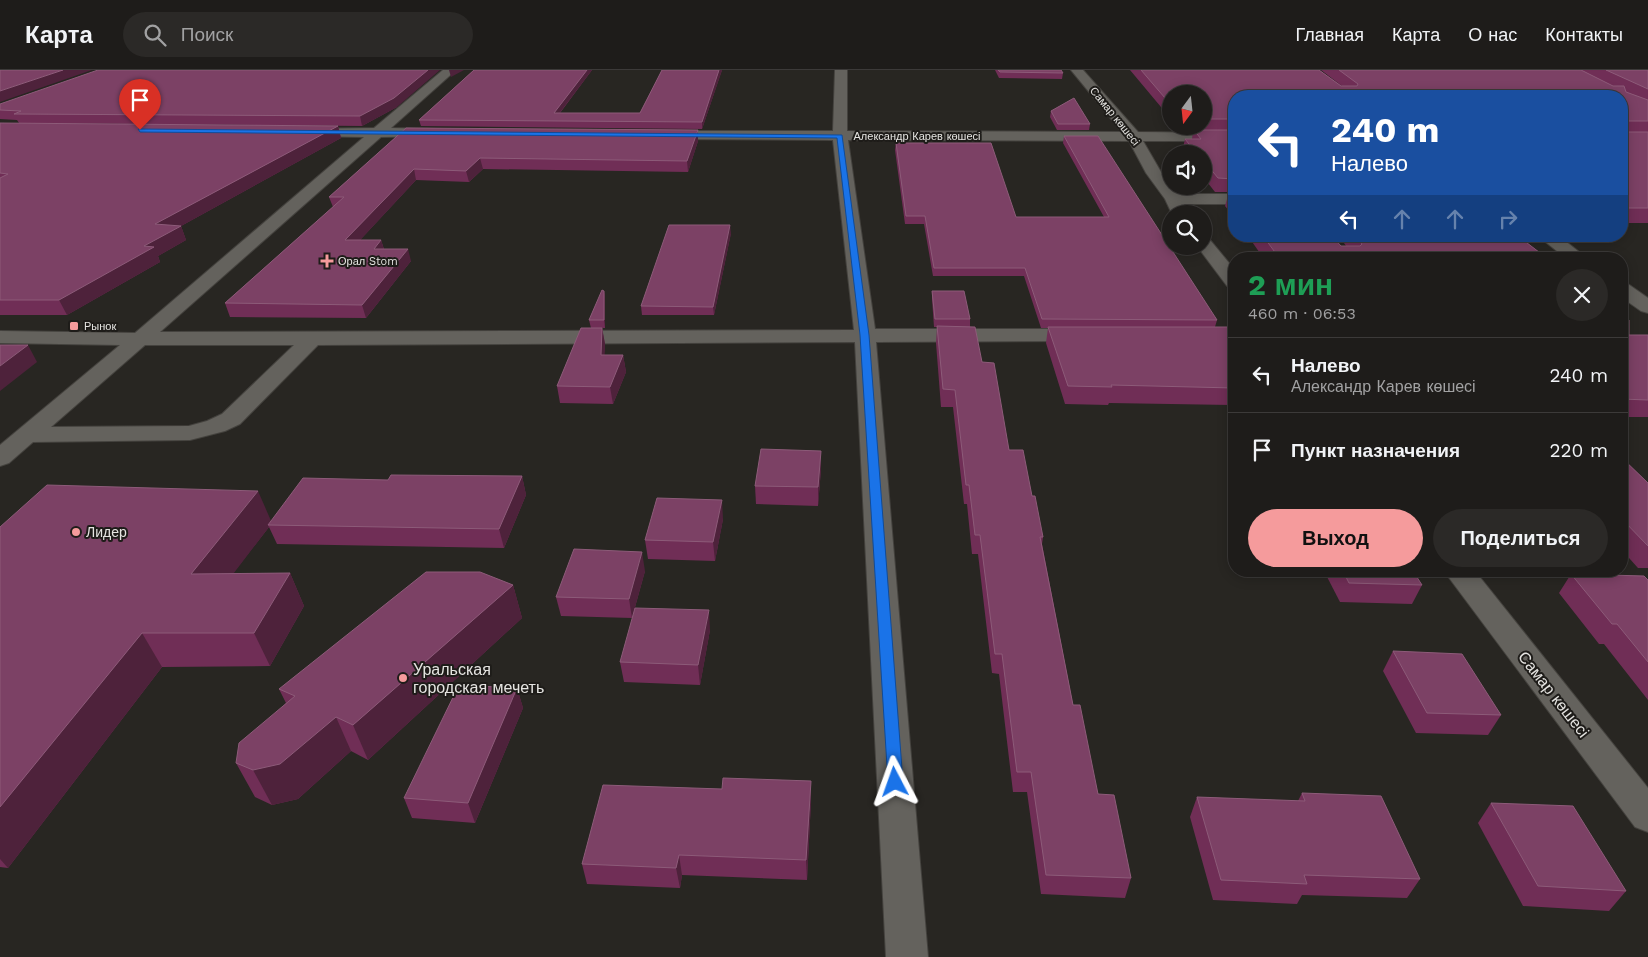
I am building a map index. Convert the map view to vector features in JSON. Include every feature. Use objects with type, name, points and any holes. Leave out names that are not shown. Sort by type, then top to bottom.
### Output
[{"type":"street","points":[[0,458],[450,70]]},
{"type":"street","points":[[841,70],[840,136],[865,335],[907,957]]},
{"type":"street","name":"Самар көшесі","points":[[1078,70],[1134,137],[1154,173],[1176,205]]},
{"type":"street","points":[[290,132],[448,133]]},
{"type":"street","name":"Александр Карев көшесі","points":[[644,135],[1228,137]]},
{"type":"street","points":[[1185,205],[1228,200]]},
{"type":"street","points":[[1555,242],[1569,252]]},
{"type":"street","points":[[1212,254],[1228,274]]},
{"type":"street","points":[[1628,293],[1648,307]]},
{"type":"street","points":[[0,337],[140,339],[865,335],[1104,336]]},
{"type":"street","points":[[26,435],[190,433],[216,426],[231,419],[313,338]]},
{"type":"street","name":"Самар көшесі","points":[[1464,577],[1648,816]]},
{"type":"building","points":[[0,70],[63,70],[0,91]]},
{"type":"building","points":[[98,70],[428,70],[394,98],[360,116],[14,114],[21,111],[0,110],[0,104]]},
{"type":"building","points":[[474,70],[587,70],[554,113],[640,113],[662,70],[719,70],[702,122],[419,120]]},
{"type":"building","points":[[998,70],[1061,70],[1063,73],[1000,72]]},
{"type":"building","points":[[1141,70],[1319,70],[1341,86],[1357,86],[1358,84],[1339,70],[1581,70],[1613,86],[1624,86],[1625,90],[1228,90],[1228,119],[1212,119],[1212,85],[1162,85],[1162,94]]},
{"type":"building","points":[[1606,70],[1648,70],[1648,89]]},
{"type":"building","points":[[1628,93],[1648,100],[1648,121],[1628,121]]},
{"type":"building","points":[[1074,98],[1090,124],[1058,124],[1051,111]]},
{"type":"building","points":[[0,123],[338,126],[155,224],[181,226],[144,246],[154,247],[59,300],[0,300],[0,178],[8,174],[0,173]]},
{"type":"building","points":[[406,128],[698,130],[687,161],[480,158],[466,171],[414,169],[345,240],[381,240],[374,249],[408,249],[362,305],[225,303],[344,197],[329,197]]},
{"type":"building","points":[[1212,130],[1228,130],[1228,179],[1218,178],[1212,171],[1212,145],[1190,145],[1185,139],[1201,139],[1198,135],[1212,135]]},
{"type":"building","points":[[1628,132],[1648,132],[1648,208],[1628,208]]},
{"type":"building","points":[[1064,136],[1098,136],[1162,235],[1162,255],[1175,255],[1217,320],[1042,319],[1025,268],[934,268],[925,216],[906,216],[896,143],[991,143],[1016,217],[1109,217]]},
{"type":"building","points":[[669,225],[730,225],[713,307],[641,306]]},
{"type":"building","points":[[1267,242],[1337,242],[1341,246],[1360,246],[1362,244],[1360,242],[1526,242],[1539,252],[1275,252]]},
{"type":"building","points":[[602,290],[604,291],[604,320],[589,320]]},
{"type":"building","points":[[932,291],[964,291],[970,319],[935,319]]},
{"type":"building","points":[[1628,319],[1629,335],[1648,335],[1648,400],[1628,399]]},
{"type":"building","points":[[937,326],[975,327],[982,362],[994,363],[1009,450],[1023,450],[1032,496],[1035,496],[1043,537],[1040,537],[1073,705],[1080,705],[1098,794],[1114,795],[1131,878],[1046,875],[1031,772],[1017,772],[1002,654],[995,654],[980,535],[975,535],[969,485],[966,485],[955,390],[943,389]]},
{"type":"building","points":[[1048,327],[1228,327],[1228,388],[1068,386]]},
{"type":"building","points":[[581,328],[602,328],[601,355],[623,355],[610,387],[557,386]]},
{"type":"building","points":[[0,345],[28,345],[0,366]]},
{"type":"building","points":[[761,449],[821,451],[818,487],[755,486]]},
{"type":"building","points":[[1628,464],[1648,483],[1648,546],[1628,525]]},
{"type":"building","points":[[391,475],[522,476],[499,529],[268,525],[303,478],[388,480]]},
{"type":"building","points":[[47,485],[258,491],[191,574],[290,573],[254,633],[142,633],[0,807],[0,527]]},
{"type":"building","points":[[657,498],[722,500],[713,542],[645,540]]},
{"type":"building","points":[[574,549],[642,552],[629,599],[556,597]]},
{"type":"building","points":[[426,572],[480,572],[513,585],[353,725],[336,717],[280,764],[253,770],[236,763],[239,743],[295,696],[279,689]]},
{"type":"building","points":[[1644,576],[1648,580],[1648,662],[1617,624],[1612,624],[1573,577]]},
{"type":"building","points":[[1346,577],[1417,577],[1422,585],[1349,583]]},
{"type":"building","points":[[635,608],[709,610],[698,665],[620,662]]},
{"type":"building","points":[[1393,651],[1462,654],[1501,715],[1427,713]]},
{"type":"building","points":[[459,685],[517,688],[468,803],[404,798]]},
{"type":"building","points":[[723,778],[811,781],[806,860],[679,855],[676,868],[582,864],[603,785],[722,789]]},
{"type":"building","points":[[1302,793],[1381,796],[1420,879],[1304,875],[1307,884],[1221,880],[1197,797],[1305,801]]},
{"type":"building","points":[[1491,803],[1573,806],[1626,891],[1538,886]]},
{"type":"place","name":"Орал Stom","points":[[327,261]]},
{"type":"place","name":"Рынок","points":[[74,326]]},
{"type":"place","name":"Лидер","points":[[76,532]]},
{"type":"place","name":"Уральская городская мечеть","points":[[403,678]]},
{"type":"route","points":[[140,130],[840,136],[865,335],[895,782]]}]
